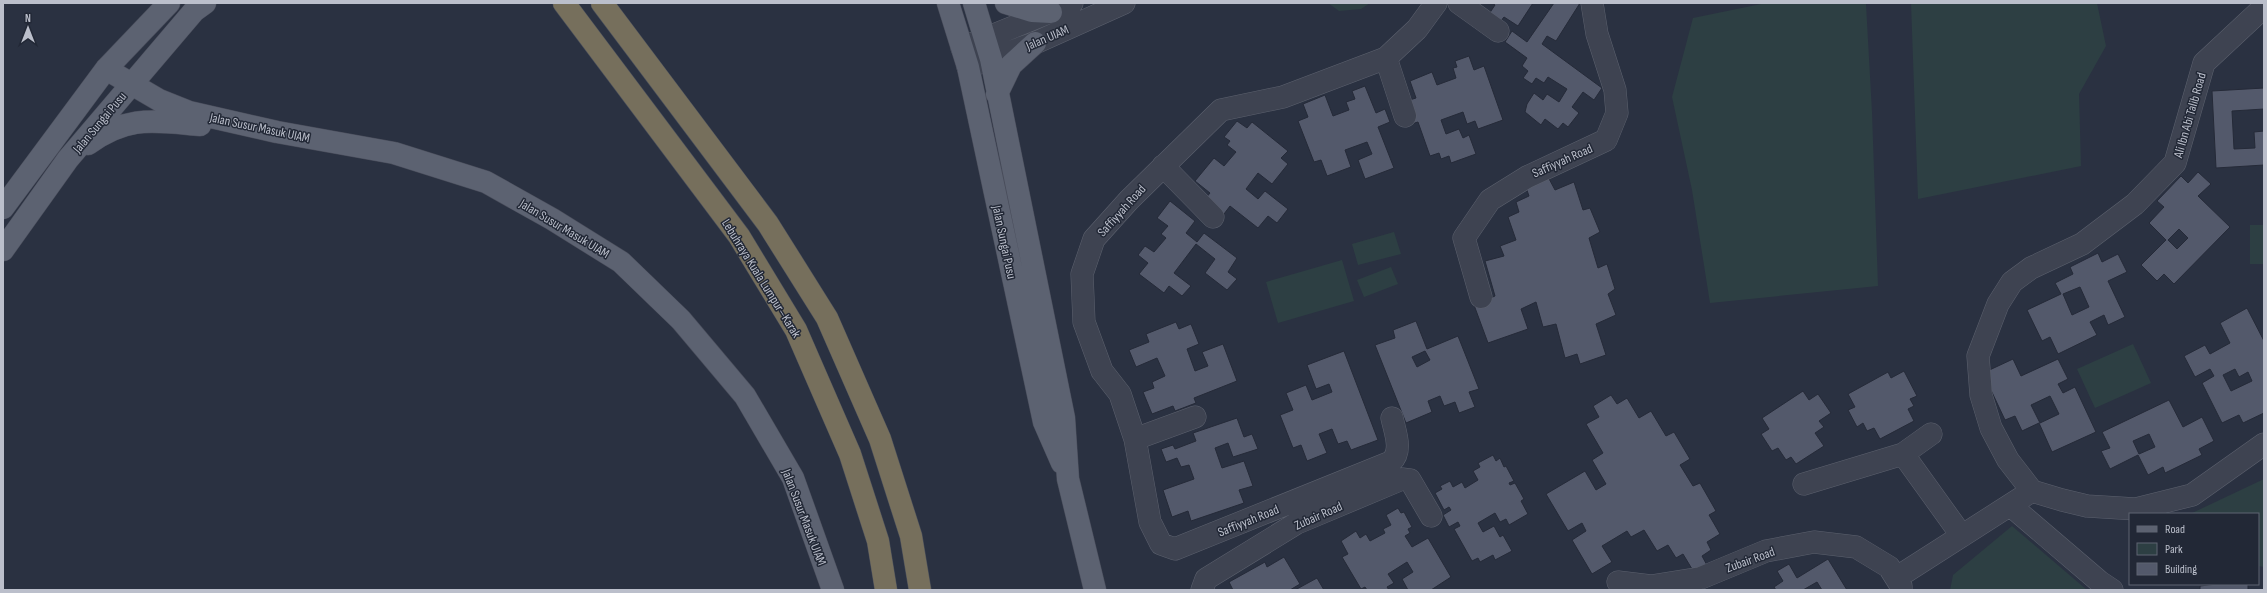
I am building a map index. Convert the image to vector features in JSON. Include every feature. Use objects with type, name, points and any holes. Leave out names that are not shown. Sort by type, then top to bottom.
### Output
[{"type":"highway","name":"Lebuhraya Kuala Lumpur–Karak","points":[[564,3],[739,236],[796,330],[850,454],[878,541],[886,590]]},
{"type":"highway","points":[[602,3],[768,224],[827,318],[880,439],[911,536],[920,590]]},
{"type":"main road","name":"Jalan Sungai Pusu","points":[[3,208],[106,69],[169,3]]},
{"type":"main road","name":"Jalan Sungai Pusu","points":[[3,250],[68,159],[131,83],[194,11],[205,3]]},
{"type":"main road","name":"Jalan Sungai Pusu","points":[[948,3],[965,57],[1044,422],[1068,479],[1095,590]]},
{"type":"main road","name":"Jalan Sungai Pusu","points":[[974,3],[988,49],[1064,418],[1068,479]]},
{"type":"main road","points":[[1006,3],[1032,11],[1051,12]]},
{"type":"main road","points":[[997,94],[1011,65],[1034,43]]},
{"type":"main road","name":"Jalan Susur Masuk UIAM","points":[[106,69],[174,107],[277,132],[394,153],[486,182],[552,219],[621,262],[681,320],[745,396],[793,478],[833,590]]},
{"type":"main road","points":[[68,159],[103,134],[124,124],[148,120],[277,132]]},
{"type":"street","name":"Jalan UIAM","points":[[965,57],[988,49],[1051,12],[1072,3]]},
{"type":"street","name":"Jalan UIAM","points":[[988,49],[1034,43],[1124,3]]},
{"type":"street","name":"Saffiyyah Road","points":[[1392,418],[1398,450],[1396,458],[1391,462],[1176,549],[1161,544],[1150,522],[1135,440],[1120,394],[1102,371],[1084,322],[1082,274],[1094,239],[1129,200],[1221,110],[1283,97],[1386,58],[1417,29],[1436,3]]},
{"type":"street","points":[[1459,3],[1498,31]]},
{"type":"street","name":"Saffiyyah Road","points":[[1481,297],[1464,238],[1490,200],[1527,177],[1606,140],[1617,113],[1615,90],[1597,34],[1592,3]]},
{"type":"street","name":"Ali Ibn Abi Talib Road","points":[[2032,491],[2008,460],[1991,428],[1981,395],[1978,356],[1998,304],[2012,282],[2031,268],[2082,244],[2135,204],[2175,164],[2204,63],[2264,7]]},
{"type":"street","points":[[1386,58],[1405,116]]},
{"type":"street","points":[[1163,166],[1213,217]]},
{"type":"street","points":[[1135,440],[1195,417]]},
{"type":"street","points":[[1804,484],[1903,454],[1931,434]]},
{"type":"street","points":[[2032,491],[2087,506],[2136,509],[2192,495],[2264,444]]},
{"type":"street","points":[[1903,454],[1962,536]]},
{"type":"street","name":"Zubair Road","points":[[1202,590],[1206,579],[1297,523],[1402,480],[1410,480],[1431,516]]},
{"type":"street","name":"Zubair Road","points":[[1618,582],[1652,586],[1701,578],[1766,551],[1814,542],[1856,547],[1889,567],[1898,584],[1962,536],[2011,506],[2032,491]]},
{"type":"street","points":[[2011,506],[2100,582],[2112,590]]},
{"type":"green space","points":[[1328,3],[1370,3],[1361,9],[1339,11]]},
{"type":"green space","points":[[1766,3],[1866,4],[1872,112],[1878,286],[1710,303],[1692,190],[1672,97],[1693,18]]},
{"type":"green space","points":[[1911,3],[2097,3],[2106,46],[2079,94],[2081,166],[1918,199]]},
{"type":"green space","points":[[2250,225],[2264,225],[2264,264],[2250,264]]},
{"type":"green space","points":[[1394,232],[1401,254],[1358,265],[1352,244]]},
{"type":"green space","points":[[1342,260],[1354,301],[1278,323],[1266,282]]},
{"type":"green space","points":[[1391,267],[1398,284],[1364,297],[1357,280]]},
{"type":"green space","points":[[2133,344],[2151,383],[2095,408],[2077,369]]},
{"type":"green space","points":[[2264,479],[2264,567],[2259,566],[2259,513],[2192,513]]},
{"type":"green space","points":[[2012,526],[2087,590],[1950,590],[1953,575]]},
{"type":"building","points":[[1492,3],[1533,3],[1518,26],[1504,17],[1500,22],[1489,14],[1495,5]]},
{"type":"building","points":[[1554,3],[1580,3],[1556,41],[1547,36],[1542,44],[1602,88],[1594,100],[1583,92],[1572,107],[1579,113],[1568,127],[1563,123],[1558,129],[1545,119],[1541,125],[1525,112],[1527,104],[1534,93],[1543,100],[1547,94],[1559,102],[1567,89],[1548,77],[1544,83],[1536,78],[1532,84],[1523,78],[1528,71],[1522,66],[1527,58],[1505,42],[1512,31],[1527,42]]},
{"type":"building","points":[[1469,56],[1474,70],[1484,66],[1503,120],[1478,129],[1475,121],[1467,124],[1463,112],[1441,120],[1446,134],[1459,129],[1463,138],[1469,135],[1476,154],[1451,163],[1449,156],[1441,159],[1439,153],[1430,156],[1418,122],[1411,124],[1403,102],[1416,98],[1410,81],[1432,72],[1437,85],[1456,78],[1453,68],[1457,67],[1455,61]]},
{"type":"building","points":[[1365,86],[1376,113],[1385,109],[1390,122],[1378,127],[1394,168],[1365,179],[1358,160],[1372,154],[1367,142],[1345,150],[1351,167],[1327,176],[1321,160],[1314,162],[1298,121],[1308,117],[1303,104],[1325,95],[1333,116],[1349,110],[1346,102],[1355,99],[1352,91]]},
{"type":"building","points":[[2264,88],[2264,109],[2232,111],[2234,149],[2255,148],[2254,132],[2264,131],[2264,165],[2216,168],[2212,91]]},
{"type":"building","points":[[1237,121],[1247,128],[1252,122],[1288,151],[1281,158],[1288,164],[1272,184],[1258,173],[1246,189],[1258,199],[1265,191],[1288,209],[1277,223],[1268,216],[1258,228],[1230,206],[1224,214],[1205,199],[1210,193],[1195,181],[1214,158],[1224,166],[1236,152],[1227,145],[1230,141],[1224,137]]},
{"type":"building","points":[[2198,172],[2211,184],[2198,196],[2230,227],[2174,284],[2164,274],[2157,281],[2141,265],[2166,240],[2149,223],[2164,207],[2157,201],[2181,176],[2188,183]],"holes":[[[2179,229],[2188,238],[2177,249],[2168,240]]]},
{"type":"building","points":[[1546,173],[1555,190],[1574,182],[1583,210],[1590,208],[1600,232],[1589,238],[1598,268],[1607,264],[1615,289],[1608,294],[1616,315],[1596,324],[1606,355],[1580,364],[1577,354],[1565,358],[1556,324],[1543,327],[1536,302],[1521,309],[1528,329],[1488,343],[1474,305],[1495,296],[1485,261],[1504,256],[1500,246],[1516,240],[1508,217],[1519,212],[1516,202],[1529,196],[1524,182]]},
{"type":"building","points":[[1170,201],[1195,221],[1186,233],[1197,242],[1204,233],[1237,258],[1228,272],[1237,279],[1227,290],[1205,273],[1215,259],[1196,244],[1174,273],[1191,286],[1182,296],[1169,286],[1164,293],[1139,274],[1148,263],[1138,255],[1145,246],[1154,252],[1166,238],[1161,234],[1168,226],[1157,218]]},
{"type":"building","points":[[2098,253],[2102,262],[2118,254],[2127,272],[2108,281],[2125,317],[2108,325],[2104,315],[2090,322],[2097,335],[2058,354],[2050,337],[2042,341],[2027,310],[2061,294],[2055,283],[2073,274],[2070,267]],"holes":[[[2080,287],[2089,307],[2072,315],[2063,294]]]},
{"type":"building","points":[[2247,308],[2264,341],[2264,413],[2243,423],[2239,415],[2222,423],[2202,383],[2214,376],[2210,369],[2195,377],[2184,356],[2205,345],[2210,354],[2230,343],[2220,323]],"holes":[[[2235,369],[2239,377],[2248,372],[2252,381],[2231,391],[2223,375]]]},
{"type":"building","points":[[1416,321],[1427,349],[1458,336],[1479,389],[1469,392],[1475,407],[1459,413],[1455,402],[1444,406],[1440,396],[1428,401],[1432,412],[1406,423],[1375,345],[1395,338],[1393,330]],"holes":[[[1425,351],[1430,360],[1417,367],[1412,357]]]},
{"type":"building","points":[[1176,322],[1179,329],[1191,324],[1199,344],[1187,349],[1195,371],[1208,366],[1202,352],[1223,344],[1237,381],[1194,398],[1196,403],[1175,411],[1173,406],[1152,414],[1143,392],[1154,388],[1152,382],[1165,376],[1157,358],[1136,367],[1129,350],[1149,342],[1146,334]]},
{"type":"building","points":[[1344,351],[1378,440],[1351,450],[1347,441],[1338,444],[1332,429],[1319,434],[1327,453],[1307,461],[1301,445],[1293,448],[1280,415],[1293,410],[1286,393],[1306,385],[1312,400],[1332,392],[1329,384],[1316,389],[1307,365]]},
{"type":"building","points":[[2013,359],[2021,376],[2058,359],[2068,379],[2058,384],[2063,393],[2075,387],[2096,432],[2052,452],[2039,423],[2022,431],[2015,416],[2005,420],[1983,373]],"holes":[[[2050,396],[2059,414],[2040,423],[2031,405]]]},
{"type":"building","points":[[1904,371],[1917,396],[1910,399],[1914,406],[1908,409],[1914,421],[1880,439],[1874,428],[1867,431],[1863,423],[1857,427],[1848,410],[1855,407],[1848,394],[1888,372],[1891,378]]},
{"type":"building","points":[[1803,391],[1809,400],[1818,394],[1831,413],[1819,421],[1824,427],[1815,433],[1824,446],[1796,464],[1791,457],[1786,460],[1778,448],[1772,451],[1761,434],[1769,429],[1762,418]]},
{"type":"building","points":[[1611,395],[1617,404],[1627,398],[1639,418],[1651,411],[1666,436],[1674,432],[1690,459],[1680,465],[1693,486],[1700,483],[1716,511],[1709,515],[1720,534],[1707,542],[1711,550],[1702,556],[1708,567],[1695,574],[1683,554],[1676,558],[1668,545],[1657,551],[1644,530],[1631,537],[1627,531],[1602,546],[1612,562],[1592,574],[1572,540],[1586,531],[1582,523],[1568,531],[1546,494],[1585,471],[1596,490],[1606,484],[1592,460],[1603,453],[1586,424],[1599,417],[1593,406]]},
{"type":"building","points":[[2169,400],[2183,427],[2202,417],[2214,441],[2199,449],[2202,455],[2165,473],[2163,467],[2148,475],[2138,455],[2110,469],[2101,451],[2110,448],[2102,432]],"holes":[[[2149,434],[2155,447],[2139,454],[2133,441]]]},
{"type":"building","points":[[1237,418],[1244,437],[1252,434],[1258,449],[1233,457],[1228,443],[1215,448],[1222,468],[1244,461],[1253,486],[1239,490],[1244,503],[1191,521],[1188,511],[1172,517],[1163,490],[1194,479],[1189,465],[1181,467],[1177,458],[1166,462],[1161,449],[1173,445],[1175,449],[1196,441],[1193,433]]},
{"type":"building","points":[[1493,455],[1496,461],[1500,458],[1504,467],[1506,466],[1514,481],[1509,483],[1510,485],[1515,483],[1524,499],[1521,501],[1528,514],[1509,525],[1506,519],[1500,522],[1495,513],[1478,523],[1483,532],[1494,526],[1500,537],[1503,535],[1512,551],[1495,560],[1493,555],[1480,562],[1478,558],[1472,561],[1454,529],[1460,526],[1458,522],[1449,527],[1443,515],[1451,510],[1449,507],[1444,510],[1435,493],[1442,489],[1440,486],[1450,481],[1453,487],[1462,482],[1465,488],[1478,480],[1473,471],[1480,467],[1478,463]]},
{"type":"building","points":[[1398,508],[1401,513],[1404,512],[1412,527],[1408,529],[1410,533],[1405,536],[1412,547],[1428,538],[1451,577],[1431,590],[1408,590],[1402,579],[1413,572],[1407,562],[1388,574],[1394,583],[1387,587],[1389,590],[1367,590],[1365,587],[1361,589],[1342,557],[1348,554],[1341,541],[1356,531],[1360,538],[1366,534],[1370,541],[1385,533],[1383,529],[1391,525],[1386,515]]},
{"type":"building","points":[[1284,557],[1300,584],[1290,590],[1233,590],[1229,582],[1265,562],[1267,567]]},
{"type":"building","points":[[1828,559],[1847,590],[1822,590],[1817,582],[1803,590],[1776,590],[1774,587],[1783,581],[1777,571],[1789,564],[1797,578]]},
{"type":"building","points":[[1317,578],[1324,590],[1295,590]]},
{"type":"building","points":[[2248,585],[2248,590],[2200,590],[2200,586]]}]
